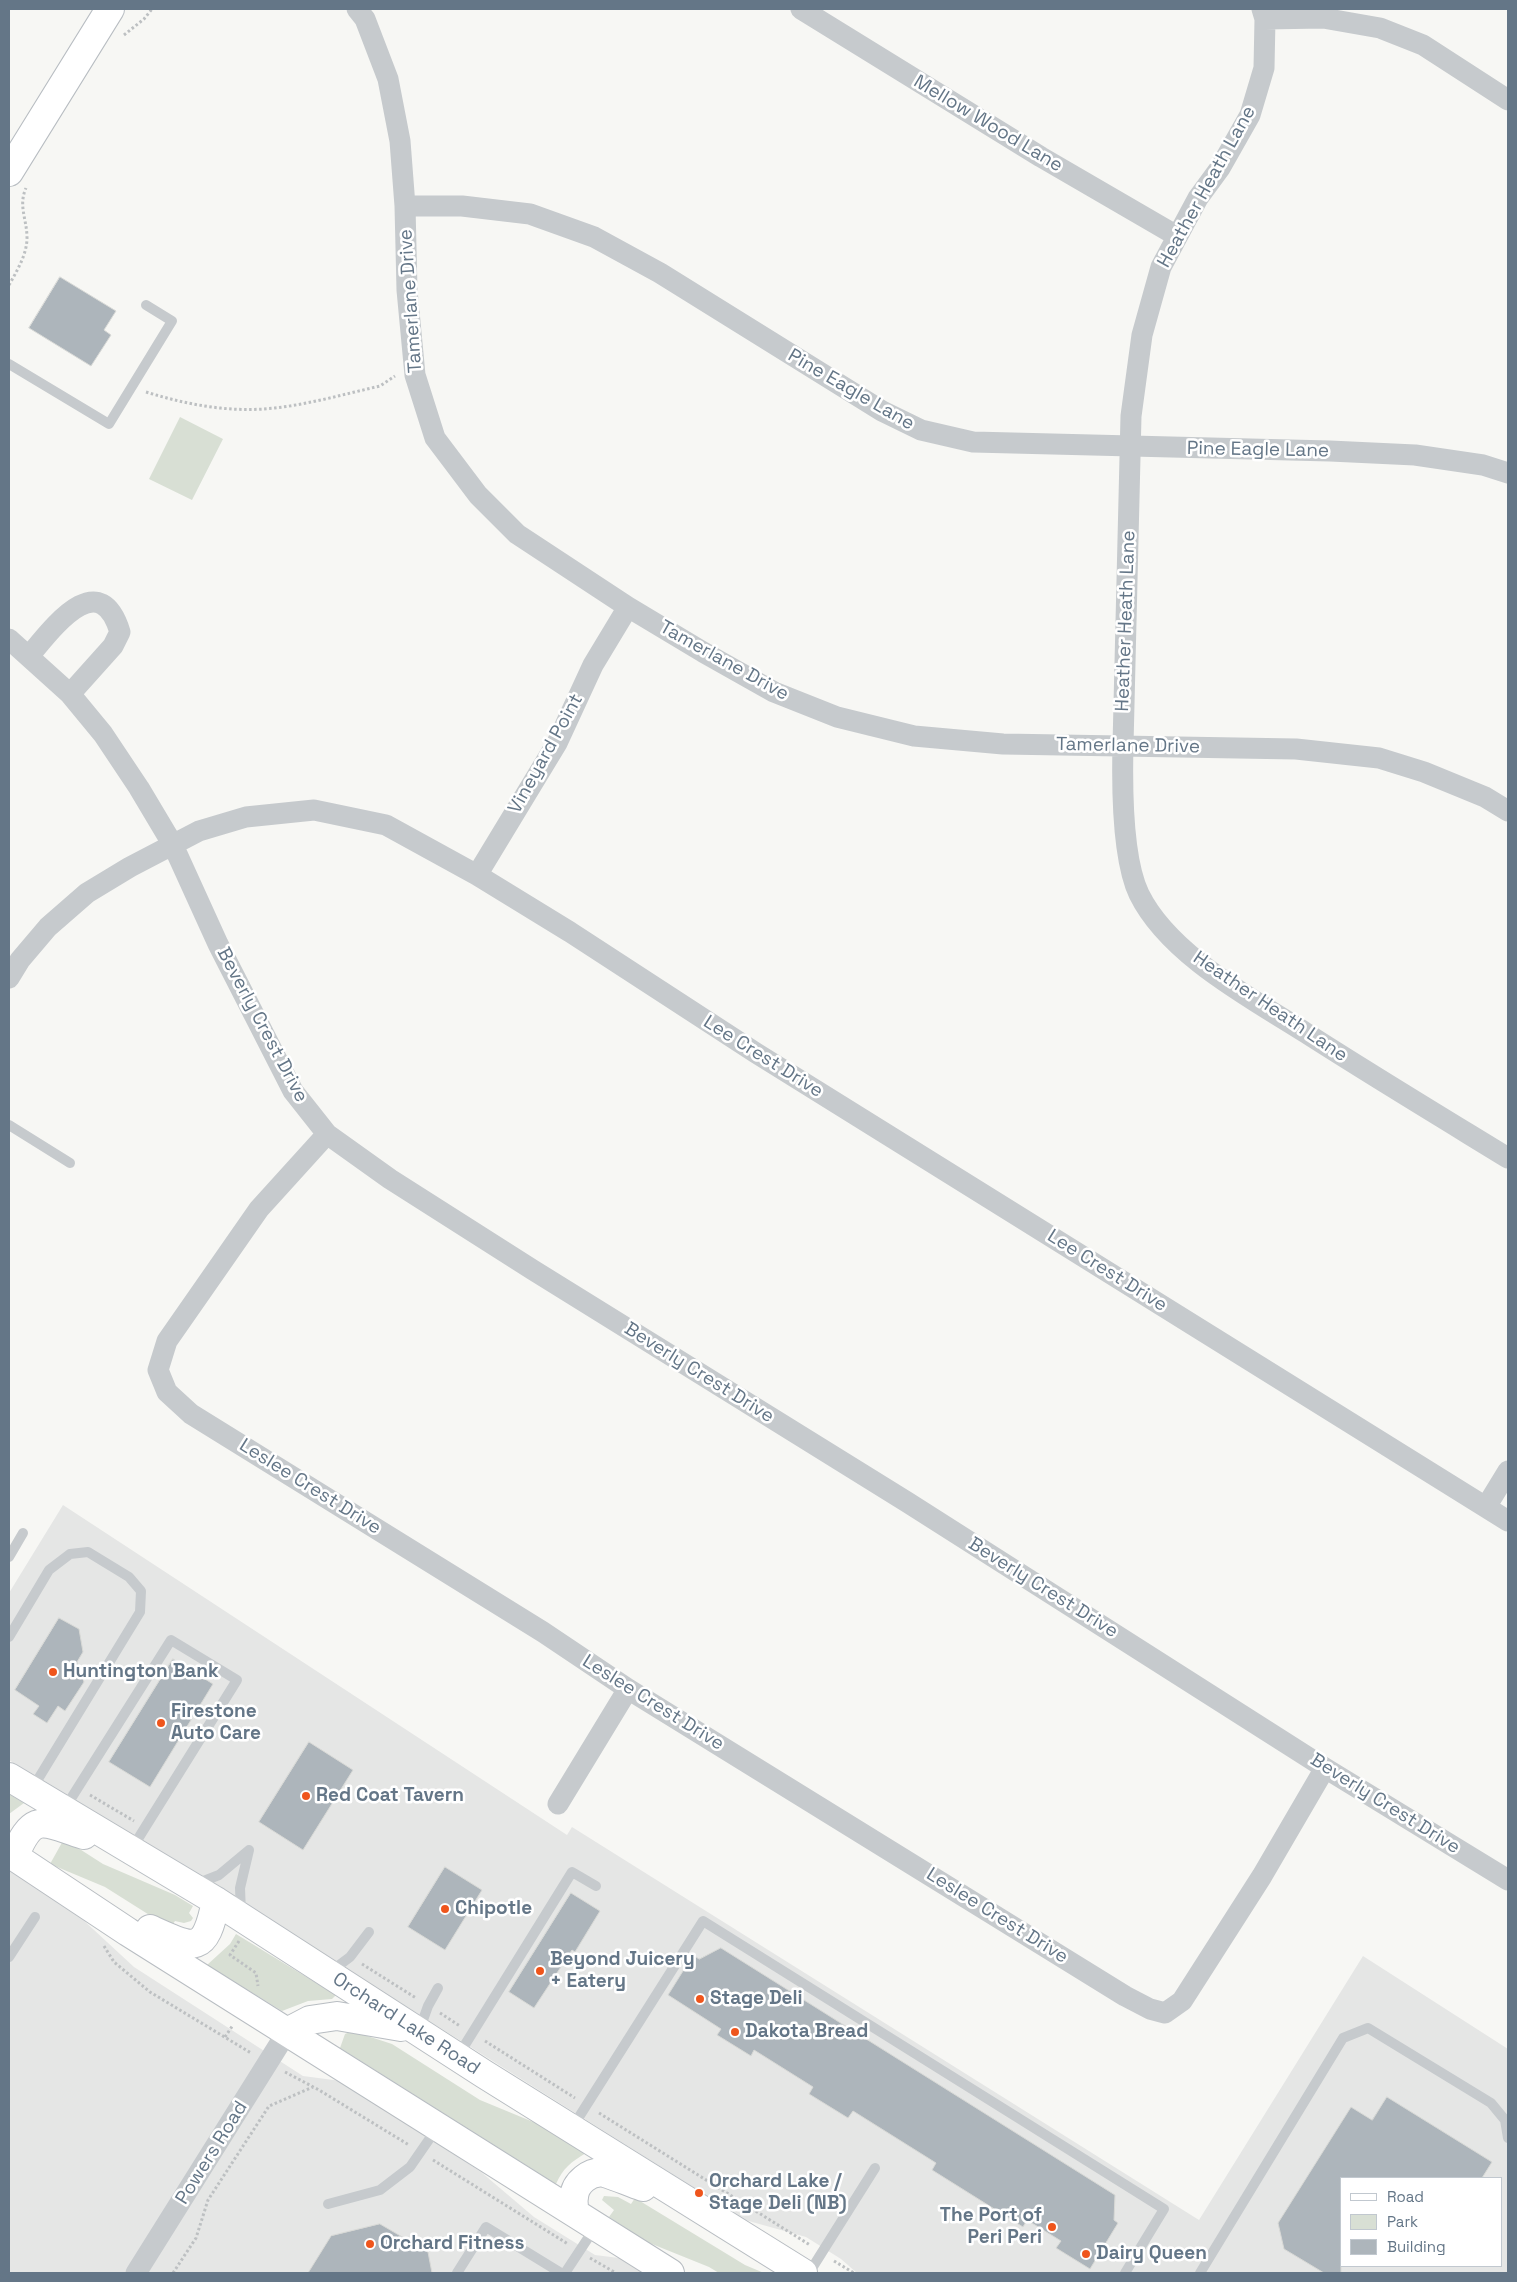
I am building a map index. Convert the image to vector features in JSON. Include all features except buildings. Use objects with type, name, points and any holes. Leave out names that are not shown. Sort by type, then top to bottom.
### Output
[{"type":"main road","points":[[19,177],[110,9]]},
{"type":"main road","name":"Orchard Lake Road","points":[[20,1784],[216,1901],[241,1928],[328,1973],[572,2129],[803,2273]]},
{"type":"main road","points":[[127,1849],[56,1824],[41,1822],[28,1830],[11,1855],[128,1932],[670,2273]]},
{"type":"main road","points":[[56,1884],[182,1944],[196,1944],[203,1938],[211,1926],[216,1901]]},
{"type":"main road","points":[[287,2032],[310,2020],[337,2016],[382,2023],[419,2032]]},
{"type":"main road","points":[[585,2220],[573,2198],[577,2186],[584,2178],[593,2174],[603,2173],[690,2203]]},
{"type":"street","name":"Tamerlane Drive","points":[[357,9],[365,19],[388,78],[400,141],[405,206],[407,290],[414,373],[435,438],[478,495],[517,534],[628,607],[774,692],[837,717],[914,736],[973,742],[1296,749],[1379,758],[1424,772],[1485,797],[1508,811]]},
{"type":"street","name":"Mellow Wood Lane","points":[[801,9],[1041,157],[1177,236]]},
{"type":"street","name":"Heather Heath Lane","points":[[1264,14],[1264,68],[1250,115],[1220,168],[1198,198],[1161,267],[1142,334],[1134,386],[1131,448],[1122,787],[1128,853],[1139,894],[1159,924],[1190,955],[1221,979],[1508,1158]]},
{"type":"street","points":[[1264,14],[1322,18],[1380,28],[1423,45],[1508,100]]},
{"type":"street","name":"Pine Eagle Lane","points":[[405,206],[462,206],[530,214],[594,236],[660,273],[882,411],[921,430],[973,442],[1131,448],[1263,449],[1416,455],[1483,466],[1508,473]]},
{"type":"street","points":[[29,656],[61,617],[77,607],[92,601],[106,606],[115,617],[120,632],[113,646],[70,694]]},
{"type":"street","name":"Vineyard Point","points":[[478,875],[557,743],[593,665],[628,607]]},
{"type":"street","name":"Beverly Crest Drive","points":[[9,638],[70,694],[103,734],[139,788],[173,845],[218,944],[293,1091],[327,1134],[390,1180],[907,1502],[1325,1768],[1508,1880]]},
{"type":"street","name":"Lee Crest Drive","points":[[9,978],[20,960],[48,927],[87,893],[130,867],[199,832],[246,818],[314,810],[386,825],[478,875],[570,932],[756,1053],[1508,1521]]},
{"type":"street","name":"Leslee Crest Drive","points":[[327,1134],[259,1209],[167,1340],[158,1370],[167,1392],[192,1414],[542,1632],[628,1689],[1125,1996],[1150,2009],[1165,2013],[1182,2002],[1262,1876],[1325,1768]]},
{"type":"street","points":[[1486,1507],[1508,1471]]},
{"type":"street","points":[[558,1804],[628,1689]]},
{"type":"street","name":"Powers Road","points":[[136,2273],[287,2032]]},
{"type":"lane","points":[[9,364],[109,424],[172,320],[146,304]]},
{"type":"lane","points":[[9,1124],[70,1163]]},
{"type":"lane","points":[[9,1556],[23,1533]]},
{"type":"lane","points":[[9,1637],[50,1570],[70,1554],[88,1552],[129,1577],[141,1591],[140,1612],[20,1784]]},
{"type":"lane","points":[[64,1810],[171,1640],[237,1680],[127,1849]]},
{"type":"lane","points":[[191,1886],[219,1875],[250,1850],[240,1888],[241,1928]]},
{"type":"lane","points":[[457,2056],[572,1872],[596,1886]]},
{"type":"lane","points":[[9,1957],[34,1917]]},
{"type":"lane","points":[[572,2129],[703,1921],[1164,2209],[1125,2273]]},
{"type":"lane","points":[[328,1973],[350,1957],[369,1932]]},
{"type":"lane","points":[[419,2032],[428,2006],[438,1988]]},
{"type":"lane","points":[[1200,2273],[1343,2038],[1368,2028],[1491,2103],[1505,2120],[1508,2138]]},
{"type":"lane","points":[[328,2204],[380,2190],[410,2167],[438,2127]]},
{"type":"lane","points":[[809,2273],[876,2168]]},
{"type":"lane","points":[[457,2273],[486,2226],[563,2273],[579,2251],[585,2220]]},
{"type":"path","points":[[119,41],[124,34],[144,19],[152,9]]},
{"type":"path","points":[[9,285],[18,270],[27,237],[19,177]]},
{"type":"path","points":[[131,387],[174,400],[212,408],[249,410],[307,403],[380,386],[395,376],[414,373]]},
{"type":"path","points":[[241,1928],[230,1955],[256,1973],[258,1987]]},
{"type":"path","points":[[104,1945],[114,1962],[150,1992],[268,2063],[313,2087],[616,2273]]},
{"type":"path","points":[[225,2037],[230,2031]]},
{"type":"path","points":[[173,2273],[196,2238],[208,2200],[269,2106],[313,2087]]},
{"type":"shaded area","points":[[63,1505],[567,1835],[572,1827],[1199,2220],[1363,1956],[1508,2049],[1508,2273],[857,2273],[841,2259],[806,2237],[745,2220],[261,1915],[9,1760],[9,1593]]},
{"type":"shaded area","points":[[9,1868],[80,1917],[134,1967],[303,2076],[341,2081],[481,2172],[534,2217],[595,2255],[619,2258],[644,2273],[9,2273]]},
{"type":"green space","points":[[180,417],[223,439],[192,500],[149,479]]},
{"type":"green space","points":[[9,1794],[24,1803],[9,1814]]},
{"type":"green space","points":[[64,1839],[103,1864],[175,1895],[193,1906],[189,1913],[193,1918],[191,1921],[184,1923],[175,1921],[170,1928],[105,1887],[50,1864]]},
{"type":"green space","points":[[236,1934],[336,1995],[332,1999],[308,2001],[282,2011],[207,1965],[230,1944]]},
{"type":"green space","points":[[352,2031],[392,2044],[480,2100],[543,2126],[586,2153],[568,2166],[556,2184],[340,2048],[345,2034]]},
{"type":"green space","points":[[604,2196],[618,2197],[631,2204],[635,2198],[745,2265],[764,2273],[719,2273],[709,2267],[647,2242],[609,2217],[614,2210],[602,2200]]},
{"type":"place","name":"Huntington Bank","points":[[53,1672]]},
{"type":"place","name":"Firestone Auto Care","points":[[161,1723]]},
{"type":"place","name":"Red Coat Tavern","points":[[306,1796]]},
{"type":"place","name":"Chipotle","points":[[445,1909]]},
{"type":"place","name":"Beyond Juicery + Eatery","points":[[540,1971]]},
{"type":"place","name":"Stage Deli","points":[[700,1999]]},
{"type":"place","name":"Dakota Bread","points":[[735,2032]]},
{"type":"place","name":"Orchard Lake / Stage Deli (NB)","points":[[699,2193]]},
{"type":"place","name":"The Port of Peri Peri","points":[[1052,2227]]},
{"type":"place","name":"Orchard Fitness","points":[[370,2244]]},
{"type":"place","name":"Dairy Queen","points":[[1086,2254]]}]
